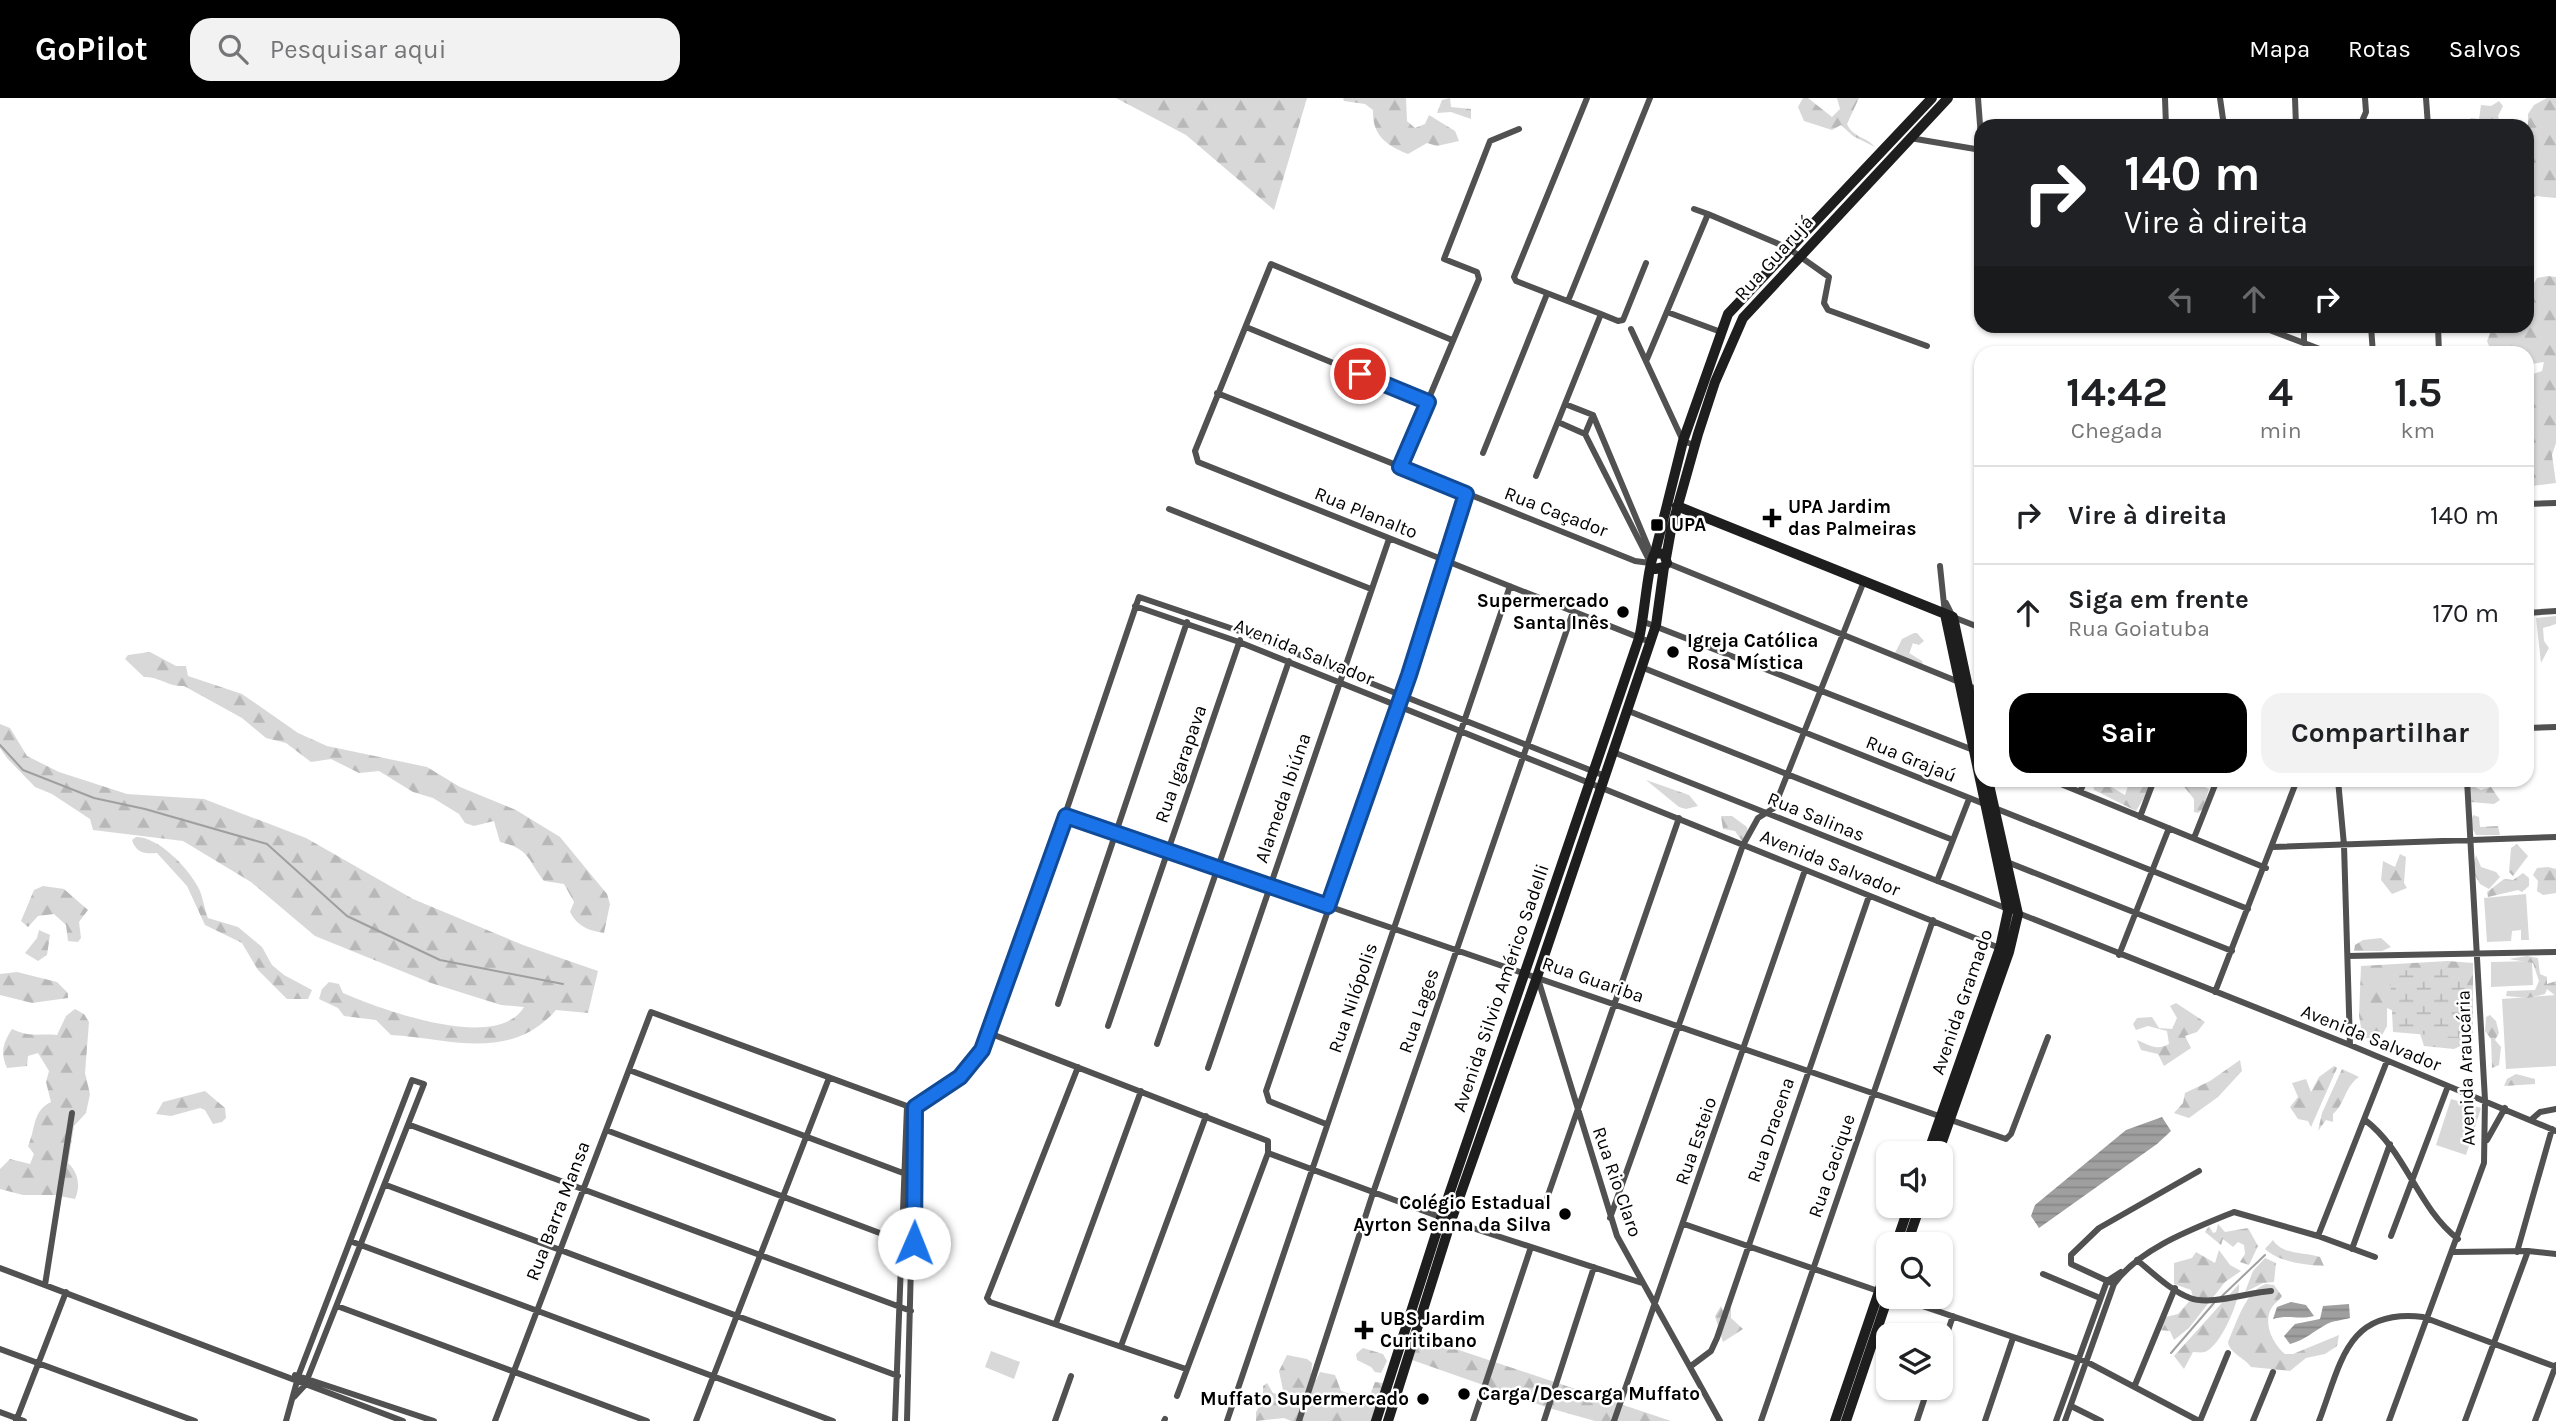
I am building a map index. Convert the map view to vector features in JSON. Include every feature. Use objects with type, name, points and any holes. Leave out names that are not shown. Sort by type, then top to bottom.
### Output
[{"type":"main road","name":"Rua Guarujá","points":[[1652,560],[1683,441],[1721,332],[1739,299],[1932,98]]},
{"type":"main road","name":"Rua Guarujá","points":[[1666,563],[1677,506],[1694,445],[1715,382],[1743,318],[1947,98]]},
{"type":"main road","points":[[1677,506],[1949,615]]},
{"type":"main road","points":[[1664,554],[1666,563],[1655,569],[1652,560],[1664,554]]},
{"type":"main road","name":"Avenida Silvio Américo Sadelli","points":[[1446,1219],[1537,977],[1641,667],[1652,560]]},
{"type":"main road","name":"Avenida Silvio Américo Sadelli","points":[[1376,1421],[1423,1290],[1524,973],[1592,777],[1645,640],[1656,625],[1666,563]]},
{"type":"main road","name":"Avenida Gramado","points":[[1949,615],[1974,729]]},
{"type":"main road","name":"Avenida Gramado","points":[[1985,787],[2013,913]]},
{"type":"main road","name":"Avenida Gramado","points":[[1941,1141],[1946,1118],[2004,950],[2013,913],[2007,862],[1989,807],[1988,787]]},
{"type":"main road","name":"Avenida Gramado","points":[[1934,1141],[1946,1118]]},
{"type":"main road","name":"Avenida Silvio Américo Sadelli","points":[[1388,1421],[1423,1290]]},
{"type":"main road","points":[[1835,1421],[1879,1309]]},
{"type":"main road","points":[[1846,1421],[1880,1309]]},
{"type":"street","points":[[1587,98],[1514,277],[1516,281],[1618,321],[1623,320],[1646,263]]},
{"type":"street","points":[[1568,301],[1650,98]]},
{"type":"street","points":[[1978,98],[1980,119]]},
{"type":"street","points":[[2165,98],[2166,119]]},
{"type":"street","points":[[2220,98],[2223,119]]},
{"type":"street","points":[[2295,98],[2296,119]]},
{"type":"street","points":[[2363,119],[2366,111],[2365,98]]},
{"type":"street","points":[[2426,98],[2428,119]]},
{"type":"street","points":[[1400,467],[1479,279],[1477,272],[1444,259],[1490,141],[1519,129]]},
{"type":"street","points":[[1908,138],[1974,149]]},
{"type":"street","points":[[1694,209],[1788,248],[1829,277],[1824,303],[1828,310],[1927,346]]},
{"type":"street","points":[[1647,359],[1708,214]]},
{"type":"street","points":[[1217,393],[1271,264],[1452,340]]},
{"type":"street","points":[[1483,453],[1547,293]]},
{"type":"street","points":[[1667,312],[1721,332]]},
{"type":"street","points":[[1536,475],[1601,314]]},
{"type":"street","points":[[1246,327],[1428,402]]},
{"type":"street","points":[[1631,329],[1683,441],[1694,445]]},
{"type":"street","points":[[2279,333],[2314,346]]},
{"type":"street","points":[[2304,333],[2304,342]]},
{"type":"street","name":"Rua Planalto","points":[[1217,393],[1195,451],[1198,462],[1645,640]]},
{"type":"street","name":"Rua Caçador","points":[[1217,393],[1635,561],[1652,560]]},
{"type":"street","points":[[1565,404],[1593,415],[1652,560]]},
{"type":"street","points":[[1585,434],[1593,415]]},
{"type":"street","points":[[1558,422],[1585,434],[1652,560]]},
{"type":"street","points":[[1325,1124],[1269,1101],[1266,1091],[1401,698],[1466,494]]},
{"type":"street","points":[[2534,504],[2556,503]]},
{"type":"street","points":[[1169,509],[1371,589]]},
{"type":"street","name":"Alameda Ibiúna","points":[[1208,1068],[1389,539]]},
{"type":"street","points":[[1666,563],[1974,688]]},
{"type":"street","points":[[1940,566],[1949,615],[1974,625]]},
{"type":"street","points":[[1610,1218],[1743,845],[1758,818],[1774,808],[1864,581]]},
{"type":"street","name":"Rua Nilópolis","points":[[1227,1421],[1325,1124],[1510,586]]},
{"type":"street","name":"Avenida Salvador","points":[[1603,781],[1526,745],[1343,675],[1242,632],[1141,597],[1135,606],[1239,642],[1397,708],[1522,756],[1603,781],[1743,845],[2004,950]]},
{"type":"street","points":[[696,1421],[829,1078],[915,1107],[960,1077],[982,1050],[1066,816],[1135,606]]},
{"type":"street","points":[[2534,613],[2556,611]]},
{"type":"street","name":"Rua Lages","points":[[1299,1421],[1373,1193],[1573,612]]},
{"type":"street","points":[[1058,1004],[1190,613]]},
{"type":"street","points":[[1644,622],[1974,748]]},
{"type":"street","name":"Rua Igarapava","points":[[1108,1026],[1242,632]]},
{"type":"street","points":[[1157,1044],[1292,653]]},
{"type":"street","name":"Rua Grajaú","points":[[1641,667],[2248,909]]},
{"type":"street","points":[[1626,710],[1953,840]]},
{"type":"street","points":[[2534,728],[2556,727]]},
{"type":"street","name":"Rua Salinas","points":[[1613,752],[2013,913]]},
{"type":"street","points":[[2068,787],[2266,868]]},
{"type":"street","points":[[2080,792],[2082,787]]},
{"type":"street","points":[[2140,817],[2151,787]]},
{"type":"street","points":[[2194,838],[2214,787]]},
{"type":"street","points":[[2215,992],[2266,868],[2294,787]]},
{"type":"street","points":[[2339,787],[2344,845],[2350,1045]]},
{"type":"street","name":"Avenida Araucária","points":[[2389,1421],[2429,1319],[2484,1163],[2486,1100],[2467,787]]},
{"type":"street","points":[[1937,881],[1969,799]]},
{"type":"street","name":"Rua Guariba","points":[[1066,816],[1873,1094],[2009,1138],[2048,1037]]},
{"type":"street","points":[[1546,1202],[1679,818]]},
{"type":"street","points":[[2119,955],[2169,828]]},
{"type":"street","points":[[2273,847],[2556,837]]},
{"type":"street","points":[[2007,862],[2232,951]]},
{"type":"street","name":"Rua Esteio","points":[[1614,1421],[1745,1050],[1805,870]]},
{"type":"street","name":"Rua Dracena","points":[[1690,1366],[1714,1346],[1869,896]]},
{"type":"street","name":"Avenida Salvador","points":[[2013,913],[2350,1045],[2554,1130]]},
{"type":"street","name":"Rua Cacique","points":[[1761,1421],[1933,920]]},
{"type":"street","points":[[2348,956],[2556,951]]},
{"type":"street","name":"Rua Rio Claro","points":[[1537,977],[1610,1218],[1642,1283],[1720,1421]]},
{"type":"street","name":"Rua Barra Mansa","points":[[495,1421],[651,1012],[829,1078]]},
{"type":"street","points":[[989,1033],[1268,1141],[1268,1153],[1177,1396]]},
{"type":"street","points":[[2318,1236],[2386,1061]]},
{"type":"street","points":[[1078,1067],[987,1295],[990,1302],[1186,1369]]},
{"type":"street","points":[[629,1070],[903,1172]]},
{"type":"street","points":[[286,1421],[296,1382],[412,1080],[424,1084],[362,1247],[305,1385],[294,1397]]},
{"type":"street","points":[[2391,1236],[2410,1180],[2448,1086]]},
{"type":"street","points":[[1056,1323],[1141,1091]]},
{"type":"street","points":[[895,1421],[907,1106]]},
{"type":"street","points":[[906,1421],[915,1107]]},
{"type":"street","points":[[2486,1142],[2505,1108]]},
{"type":"street","points":[[2532,1119],[2540,1111],[2556,1109]]},
{"type":"street","points":[[45,1285],[72,1113]]},
{"type":"street","points":[[1121,1346],[1206,1116]]},
{"type":"street","points":[[2365,1120],[2390,1144],[2437,1221],[2458,1239]]},
{"type":"street","points":[[410,1125],[899,1309],[911,1311]]},
{"type":"street","points":[[606,1130],[901,1241]]},
{"type":"street","points":[[2517,1252],[2554,1130]]},
{"type":"street","points":[[2352,1249],[2390,1144]]},
{"type":"street","points":[[1268,1153],[1446,1219],[1642,1283]]},
{"type":"street","points":[[2110,1282],[2071,1264],[2071,1255],[2099,1228],[2199,1171]]},
{"type":"street","points":[[386,1185],[898,1376]]},
{"type":"street","points":[[2056,1421],[2100,1298],[2110,1282],[2137,1260],[2234,1212],[2318,1236],[2375,1257]]},
{"type":"street","points":[[1684,1224],[1876,1291]]},
{"type":"street","points":[[350,1241],[833,1421]]},
{"type":"street","points":[[1473,1421],[1531,1247]]},
{"type":"street","points":[[2465,1421],[2528,1251]]},
{"type":"street","points":[[2453,1252],[2528,1251],[2556,1254]]},
{"type":"street","points":[[2137,1260],[2189,1298],[2202,1300],[2271,1291]]},
{"type":"street","points":[[0,1268],[403,1421]]},
{"type":"street","points":[[1544,1421],[1594,1268]]},
{"type":"street","points":[[2043,1274],[2100,1298]]},
{"type":"street","points":[[2066,1421],[2087,1362],[2110,1282]]},
{"type":"street","points":[[2135,1385],[2175,1289]]},
{"type":"street","points":[[0,1412],[19,1420],[66,1292]]},
{"type":"street","points":[[337,1306],[647,1421]]},
{"type":"street","points":[[1931,1309],[2087,1362],[2199,1421],[2228,1353]]},
{"type":"street","points":[[1950,1323],[1952,1316]]},
{"type":"street","points":[[2319,1421],[2356,1334],[2384,1320],[2404,1316],[2429,1319],[2556,1366],[2535,1421]]},
{"type":"street","points":[[1985,1421],[2013,1338]]},
{"type":"street","points":[[0,1349],[195,1421]]},
{"type":"street","points":[[2253,1421],[2273,1372]]},
{"type":"street","points":[[290,1376],[299,1374],[434,1421]]},
{"type":"street","points":[[1055,1421],[1072,1376]]},
{"type":"street","points":[[1917,1421],[1924,1400]]},
{"type":"street","points":[[2071,1406],[2101,1421]]},
{"type":"green space","points":[[1116,98],[1307,98],[1274,210],[1186,135]]},
{"type":"green space","points":[[1343,98],[1406,98],[1407,121],[1415,128],[1425,124],[1429,115],[1455,131],[1459,141],[1437,146],[1427,143],[1408,154],[1387,143],[1378,133],[1373,110],[1365,104],[1344,101]]},
{"type":"green space","points":[[1450,98],[1451,107],[1471,109],[1471,119],[1451,112],[1437,113],[1442,100]]},
{"type":"green space","points":[[1803,98],[1808,98],[1832,117],[1840,109],[1837,98],[1859,98],[1847,124],[1852,132],[1875,147],[1853,136],[1841,125],[1832,130],[1804,121],[1798,107]]},
{"type":"green space","points":[[2547,98],[2556,98],[2556,198],[2534,197],[2534,119],[2528,119],[2534,105]]},
{"type":"green space","points":[[2499,101],[2503,106],[2499,119],[2479,119],[2481,105],[2491,106]]},
{"type":"green space","points":[[2556,277],[2556,443],[2552,455],[2556,483],[2534,486],[2534,374],[2542,371],[2544,362],[2534,364],[2534,346],[2489,346],[2487,341],[2490,333],[2534,333],[2534,283],[2537,278]]},
{"type":"green space","points":[[2556,616],[2556,624],[2543,628],[2544,641],[2549,648],[2541,663],[2536,618]]},
{"type":"green space","points":[[1914,633],[1924,641],[1919,645],[1913,643],[1909,653],[1922,661],[1923,665],[1895,653],[1902,639]]},
{"type":"green space","points":[[150,652],[176,666],[186,666],[188,676],[242,694],[298,733],[327,746],[427,767],[460,787],[516,810],[560,837],[607,894],[610,904],[604,933],[588,929],[576,921],[570,912],[574,902],[564,884],[544,881],[523,852],[500,842],[494,821],[474,826],[465,823],[459,814],[433,798],[413,792],[379,771],[359,773],[331,759],[311,762],[286,743],[266,738],[242,718],[184,686],[144,677],[125,659],[128,655]]},
{"type":"green space","points":[[0,724],[10,728],[27,756],[59,772],[127,794],[204,799],[306,838],[413,899],[523,945],[598,971],[588,1013],[556,1010],[538,1026],[519,1037],[478,1044],[391,1035],[376,1020],[344,1016],[338,1008],[319,999],[322,989],[329,982],[339,984],[343,993],[409,1017],[465,1027],[490,1026],[510,1020],[524,1007],[501,1005],[431,983],[315,936],[251,882],[183,841],[93,830],[90,819],[52,794],[35,787],[7,758],[0,748]]},
{"type":"green space","points":[[1646,780],[1689,795],[1698,806],[1686,809],[1679,807]]},
{"type":"green space","points":[[2094,787],[2111,787],[2125,795],[2128,787],[2150,787],[2136,811],[2094,790]]},
{"type":"green space","points":[[2184,787],[2209,789],[2203,809],[2198,813],[2194,812],[2194,799]]},
{"type":"green space","points":[[2469,787],[2481,790],[2491,787],[2500,800],[2494,804],[2470,802]]},
{"type":"green space","points":[[2473,815],[2479,817],[2480,827],[2498,826],[2500,835],[2476,835],[2470,825]]},
{"type":"green space","points":[[1721,816],[1732,816],[1747,827],[1748,833],[1742,841],[1735,831],[1723,829]]},
{"type":"green space","points":[[136,837],[154,842],[172,855],[198,887],[208,918],[238,927],[262,947],[272,965],[284,975],[312,990],[308,999],[287,999],[258,970],[242,943],[205,925],[187,886],[157,853],[145,853],[136,848],[132,840]]},
{"type":"green space","points":[[2517,844],[2528,856],[2513,876],[2509,872],[2511,848]]},
{"type":"green space","points":[[2400,854],[2406,857],[2404,883],[2407,888],[2392,894],[2381,880],[2383,861],[2395,867]]},
{"type":"green space","points":[[2476,855],[2481,867],[2496,872],[2500,877],[2489,889],[2480,884],[2472,870]]},
{"type":"green space","points":[[2537,868],[2556,869],[2556,893],[2543,895],[2537,891],[2538,881],[2533,875]]},
{"type":"green space","points":[[2523,873],[2529,878],[2529,886],[2522,892],[2518,890],[2488,897],[2487,892],[2504,879],[2513,880]]},
{"type":"green space","points":[[43,886],[64,889],[88,910],[79,922],[81,938],[78,942],[68,941],[66,925],[54,914],[38,916],[28,927],[21,921],[34,890]]},
{"type":"green space","points":[[2526,894],[2529,940],[2521,940],[2521,930],[2512,931],[2511,941],[2487,942],[2484,898]]},
{"type":"green space","points":[[39,930],[50,935],[47,955],[38,961],[25,953],[37,938]]},
{"type":"green space","points":[[2381,938],[2391,947],[2382,951],[2354,951],[2355,945],[2363,940]]},
{"type":"green space","points":[[2527,956],[2538,958],[2540,974],[2547,977],[2547,984],[2556,981],[2556,996],[2547,989],[2545,994],[2528,998],[2506,996],[2507,991],[2535,990],[2539,981],[2533,963],[2509,959]]},
{"type":"green space","points":[[2448,961],[2473,963],[2473,1040],[2454,1049],[2424,1046],[2416,1021],[2387,1008],[2387,1026],[2380,1039],[2363,1038],[2359,1016],[2361,966]]},
{"type":"green space","points":[[2532,961],[2533,985],[2491,987],[2491,962]]},
{"type":"green space","points":[[2464,968],[2466,1038],[2393,1032],[2390,971]]},
{"type":"green space","points":[[17,972],[57,982],[68,993],[68,998],[32,1003],[0,995],[0,974]]},
{"type":"green space","points":[[2556,995],[2556,1066],[2506,1069],[2502,999]]},
{"type":"green space","points":[[2176,1003],[2205,1022],[2197,1032],[2185,1036],[2191,1048],[2164,1066],[2158,1054],[2141,1050],[2137,1040],[2153,1046],[2164,1046],[2169,1044],[2167,1031],[2148,1026],[2136,1030],[2133,1024],[2137,1018],[2152,1017],[2159,1028],[2172,1029],[2177,1018],[2170,1006]]},
{"type":"green space","points":[[75,1009],[84,1014],[89,1022],[85,1073],[90,1094],[86,1113],[74,1126],[68,1163],[78,1179],[75,1199],[54,1195],[23,1195],[0,1189],[0,1169],[10,1159],[30,1164],[34,1154],[28,1146],[35,1121],[41,1110],[51,1102],[46,1082],[49,1071],[38,1053],[28,1056],[27,1066],[7,1068],[3,1053],[6,1039],[12,1029],[30,1034],[57,1035],[66,1016]]},
{"type":"green space","points":[[2490,1015],[2496,1021],[2499,1033],[2495,1040],[2501,1047],[2499,1065],[2492,1068],[2491,1039],[2485,1031],[2486,1017]]},
{"type":"green space","points":[[2240,1060],[2242,1071],[2218,1097],[2189,1118],[2174,1113],[2183,1103],[2185,1093],[2210,1081]]},
{"type":"green space","points":[[2334,1066],[2337,1068],[2311,1127],[2308,1121],[2298,1119],[2290,1107],[2298,1097],[2292,1083],[2306,1079],[2311,1092],[2319,1077]]},
{"type":"green space","points":[[2342,1069],[2359,1077],[2333,1114],[2333,1122],[2326,1120],[2318,1131],[2322,1113]]},
{"type":"green space","points":[[2516,1074],[2535,1079],[2535,1084],[2504,1086],[2507,1079]]},
{"type":"green space","points":[[205,1091],[225,1108],[226,1118],[222,1122],[213,1124],[205,1110],[200,1108],[171,1116],[156,1114],[163,1102]]},
{"type":"green space","points":[[2451,1099],[2481,1108],[2466,1155],[2436,1145]]},
{"type":"green space","points":[[2218,1224],[2225,1232],[2248,1228],[2258,1246],[2249,1265],[2240,1262],[2245,1254],[2244,1245],[2238,1242],[2233,1247],[2223,1239],[2221,1245],[2205,1232],[2209,1226],[2213,1233],[2216,1232]]},
{"type":"green space","points":[[2273,1240],[2288,1251],[2320,1257],[2324,1266],[2301,1264],[2277,1257],[2265,1249]]},
{"type":"green space","points":[[2219,1250],[2230,1265],[2241,1271],[2225,1282],[2189,1328],[2174,1340],[2170,1331],[2159,1330],[2162,1318],[2178,1314],[2193,1297],[2191,1290],[2174,1284],[2174,1263],[2192,1258],[2196,1252],[2215,1263]]},
{"type":"green space","points":[[2265,1258],[2276,1263],[2274,1282],[2263,1283],[2245,1292],[2253,1271]]},
{"type":"green space","points":[[2239,1284],[2237,1301],[2223,1333],[2205,1352],[2193,1352],[2184,1369],[2174,1356]]},
{"type":"green space","points":[[2274,1285],[2282,1296],[2271,1309],[2268,1321],[2273,1339],[2285,1354],[2293,1354],[2339,1335],[2337,1346],[2325,1354],[2306,1358],[2290,1371],[2251,1367],[2234,1352],[2228,1342],[2247,1300],[2259,1287]]},
{"type":"green space","points":[[1731,1304],[1731,1318],[1743,1329],[1723,1342],[1715,1316],[1721,1306],[1723,1311]]},
{"type":"green space","points":[[1420,1337],[1671,1421],[1595,1421],[1549,1408],[1412,1360]]},
{"type":"green space","points":[[1363,1348],[1383,1354],[1387,1361],[1381,1373],[1357,1360],[1356,1354]]},
{"type":"green space","points":[[991,1351],[1020,1362],[1014,1379],[985,1367]]},
{"type":"green space","points":[[1287,1355],[1307,1359],[1312,1363],[1311,1378],[1316,1380],[1320,1372],[1335,1375],[1341,1391],[1368,1400],[1375,1382],[1384,1383],[1371,1421],[1291,1421],[1284,1418],[1256,1421],[1256,1412],[1263,1400],[1263,1386],[1267,1383],[1273,1393],[1279,1395],[1283,1390],[1279,1371]]},
{"type":"shaded area","points":[[2162,1117],[2171,1131],[2157,1144],[2039,1228],[2031,1216],[2035,1205],[2126,1130]]},
{"type":"shaded area","points":[[2291,1302],[2306,1305],[2314,1316],[2273,1319],[2277,1307]]},
{"type":"shaded area","points":[[2349,1304],[2350,1318],[2329,1323],[2290,1344],[2284,1336],[2295,1324],[2320,1319],[2323,1306]]},
{"type":"waterway","points":[[0,745],[23,770],[94,798],[145,809],[267,844],[347,916],[440,960],[563,984]]},
{"type":"waterway","points":[[2221,1297],[2265,1255]]},
{"type":"waterway","points":[[2171,1353],[2214,1303]]},
{"type":"place","name":"UPA Jardim das Palmeiras","points":[[1772,518]]},
{"type":"place","name":"UPA","points":[[1657,525]]},
{"type":"place","name":"Supermercado Santa Inês","points":[[1623,612]]},
{"type":"place","name":"Igreja Católica Rosa Mística","points":[[1673,652]]},
{"type":"place","name":"Colégio Estadual Ayrton Senna da Silva","points":[[1565,1214]]},
{"type":"place","name":"UBS Jardim Curitibano","points":[[1364,1330]]},
{"type":"place","name":"Carga/Descarga Muffato","points":[[1464,1394]]},
{"type":"place","name":"Muffato Supermercado","points":[[1423,1399]]},
{"type":"route","points":[[914,1243],[915,1107],[960,1077],[982,1050],[1066,816],[1328,906],[1409,675],[1466,494],[1400,467],[1428,402],[1360,374]]}]
